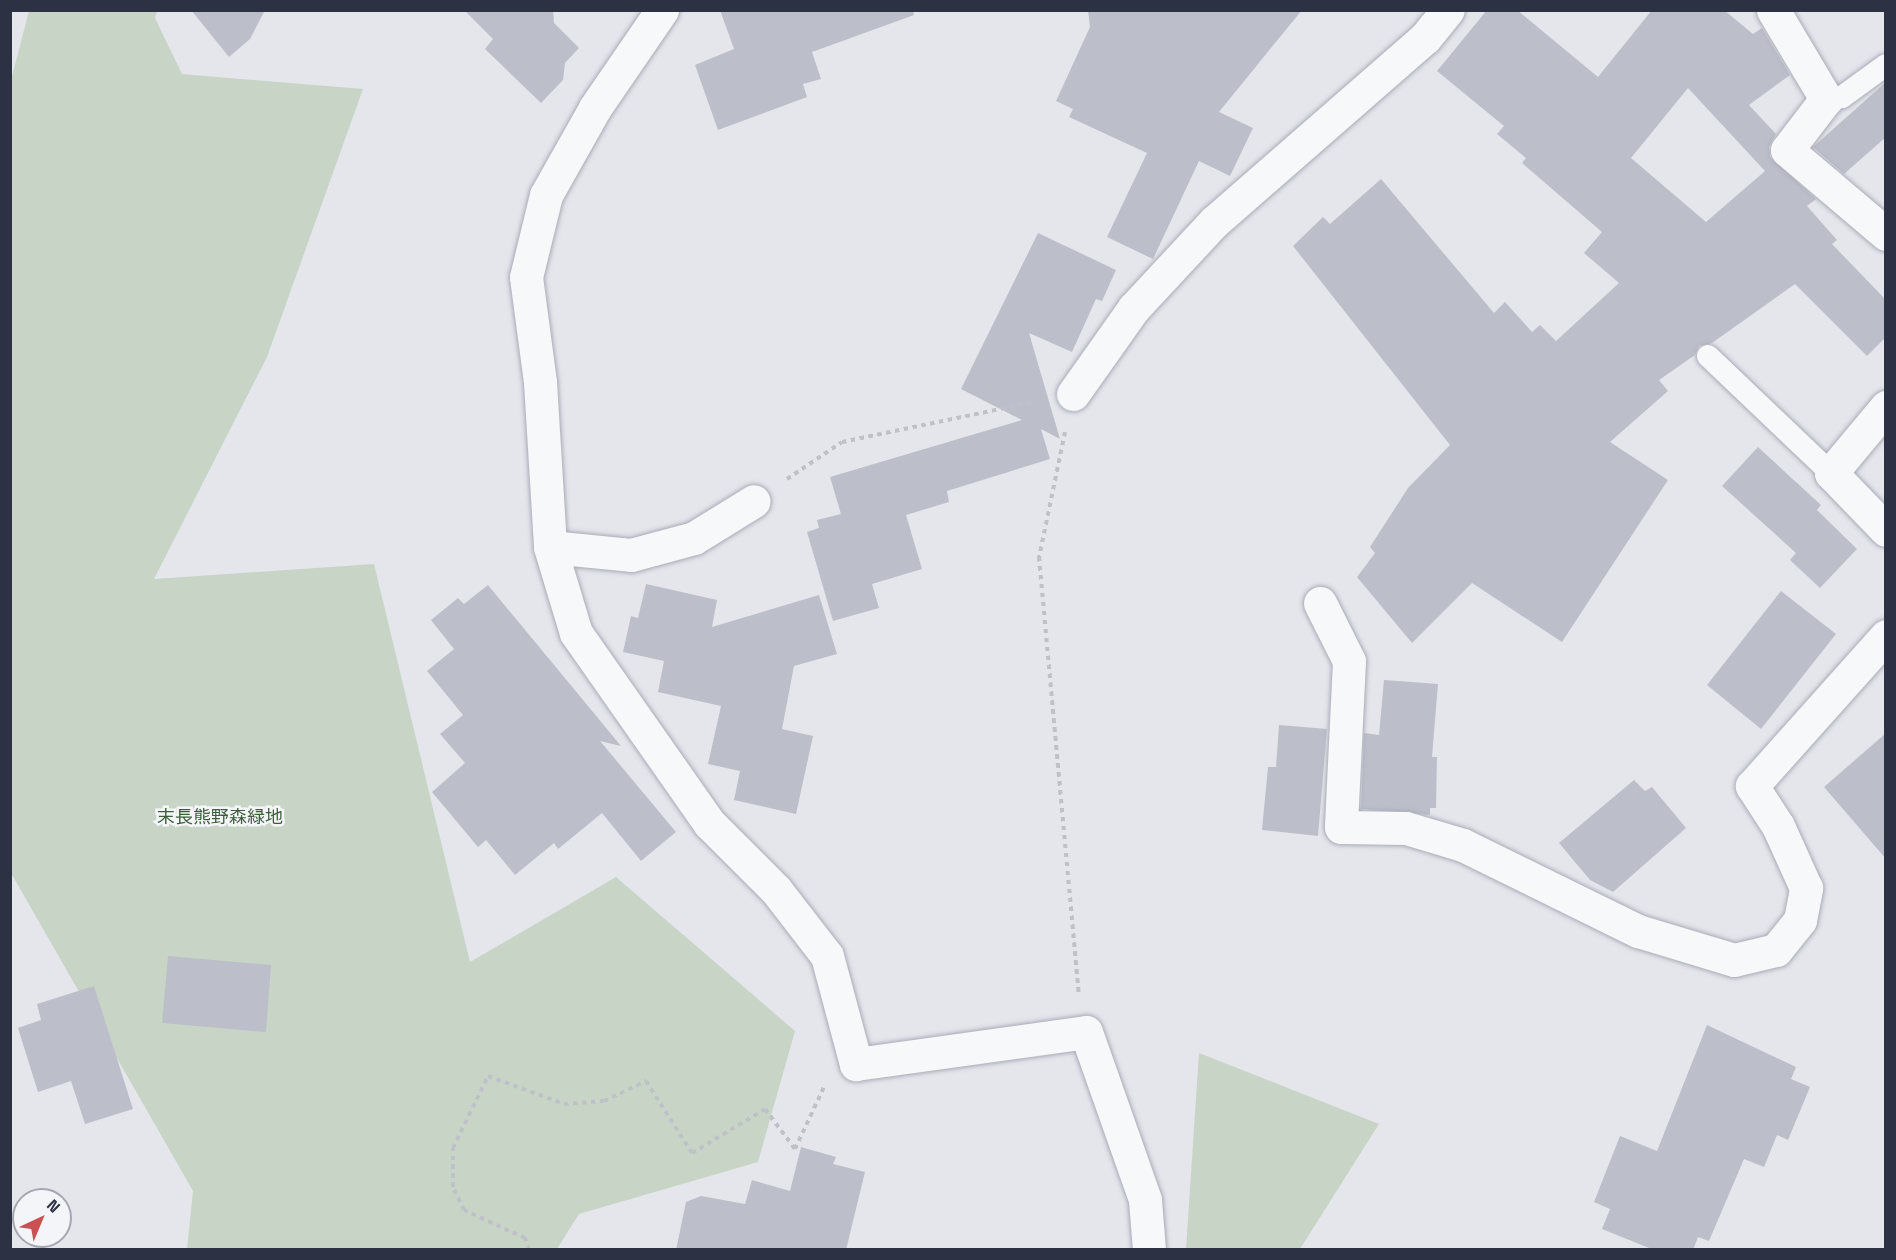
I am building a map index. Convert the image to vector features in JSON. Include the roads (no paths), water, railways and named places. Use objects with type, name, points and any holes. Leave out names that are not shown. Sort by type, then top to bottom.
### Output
[{"type":"street","points":[[662,10],[595,108],[546,195],[526,277],[540,382],[550,547],[576,633],[710,823],[776,890],[827,956],[856,1064],[1086,1032],[1145,1200],[1149,1250]]},
{"type":"street","points":[[1073,394],[1134,308],[1214,222],[1425,38],[1448,10]]},
{"type":"street","points":[[1773,10],[1826,99],[1787,150],[1886,234]]},
{"type":"street","points":[[1886,407],[1832,473],[1886,530]]},
{"type":"street","points":[[550,547],[631,555],[694,538],[753,501]]},
{"type":"street","points":[[1320,603],[1349,661],[1341,827],[1406,828],[1463,845],[1638,931],[1734,960],[1776,950],[1800,920],[1806,888],[1778,826],[1752,786],[1886,636]]},
{"type":"lane","points":[[1826,99],[1842,97],[1886,65]]},
{"type":"lane","points":[[1708,356],[1832,473]]},
{"type":"park label","name":"末長熊野森緑地","points":[[220,817]]}]
